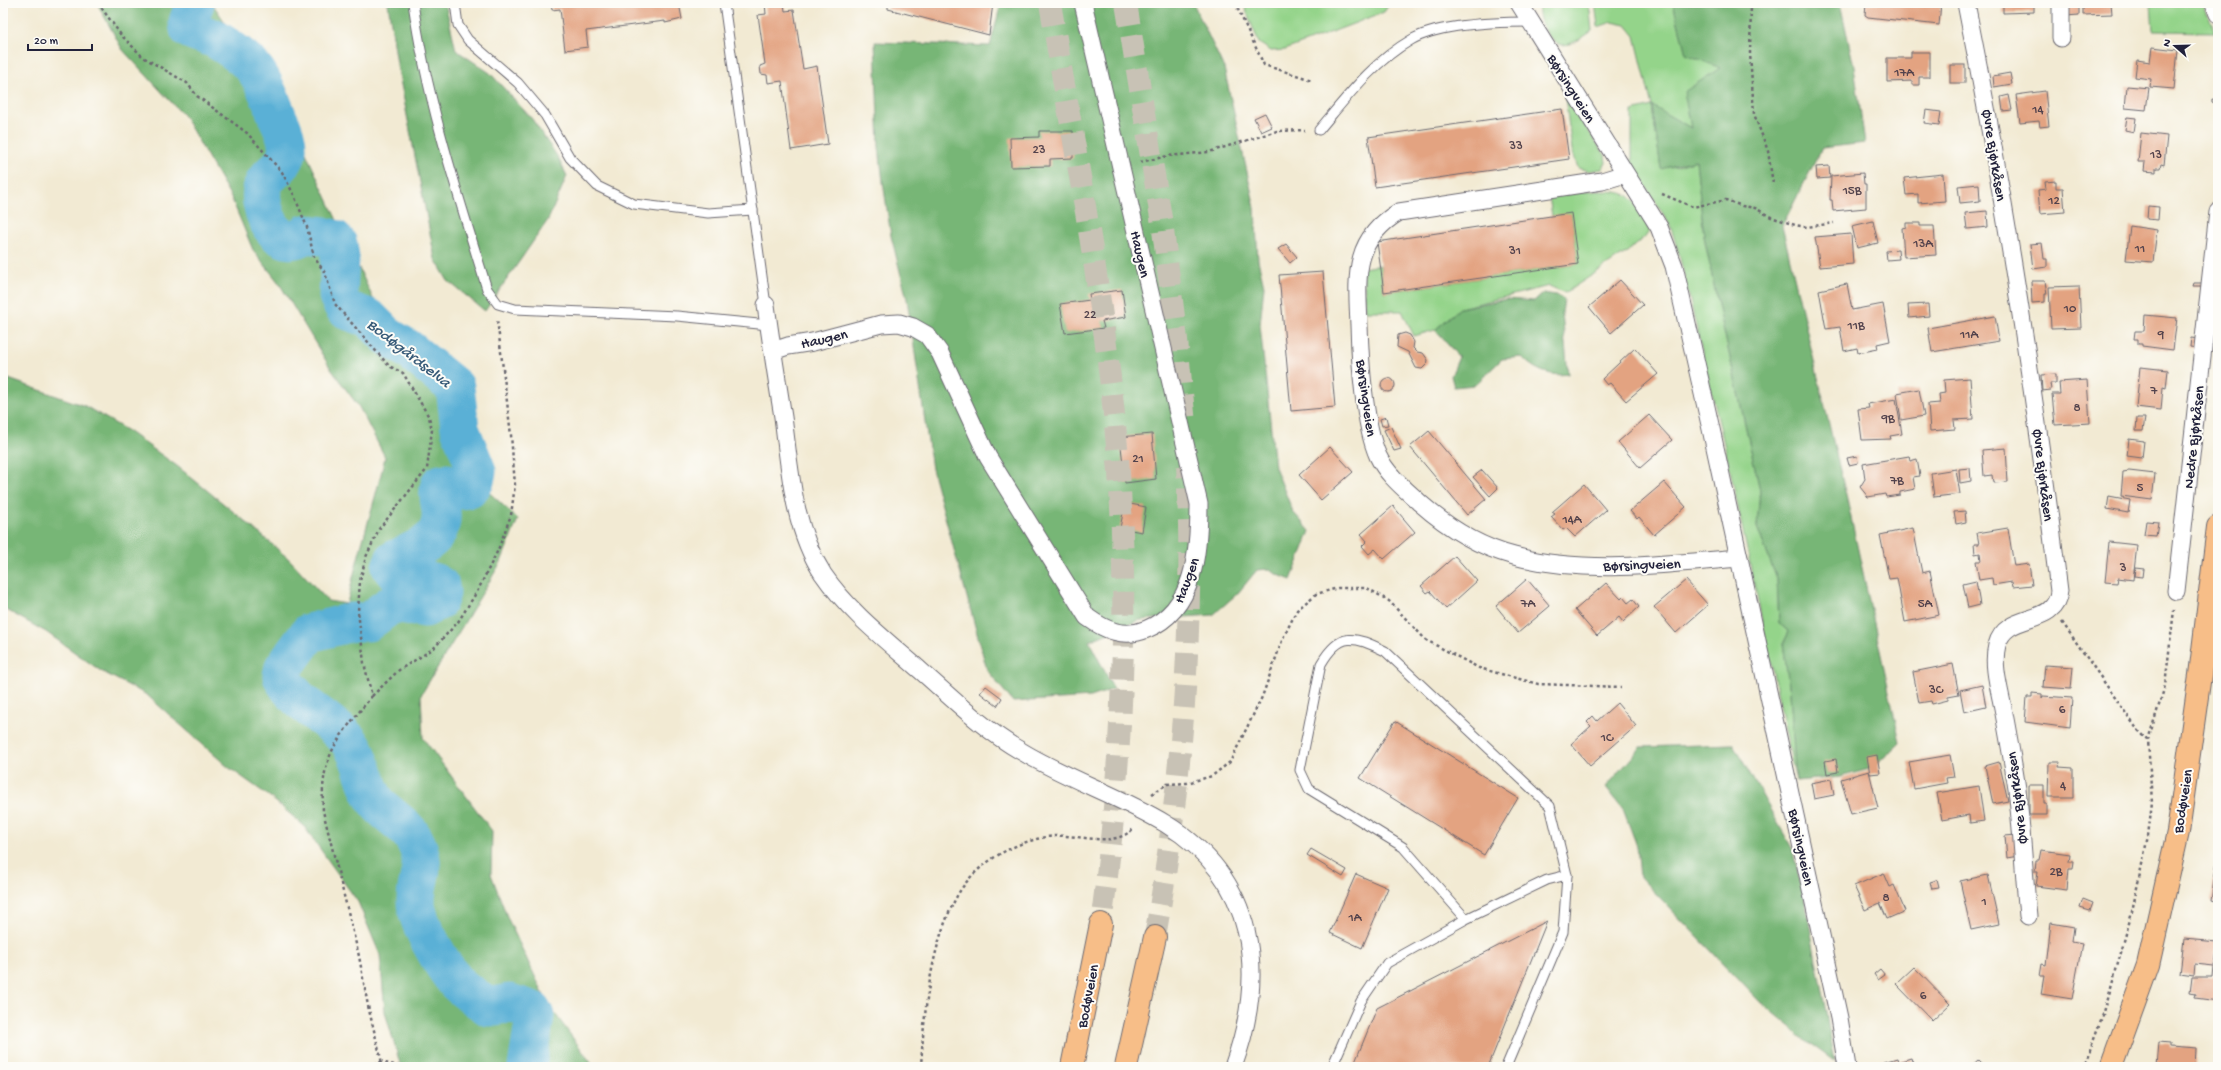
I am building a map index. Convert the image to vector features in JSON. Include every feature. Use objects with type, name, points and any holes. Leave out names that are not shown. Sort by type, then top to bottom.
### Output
[{"type":"main road","name":"Bodøveien","points":[[2111,1067],[2148,965],[2178,832],[2200,675],[2218,527]]},
{"type":"main road","name":"Bodøveien","points":[[1072,1067],[1100,924]]},
{"type":"main road","points":[[1126,1067],[1155,937]]},
{"type":"street","name":"Haugen","points":[[773,351],[788,346],[813,342],[881,324],[899,323],[913,327],[927,335],[940,353],[988,457],[1087,617],[1102,629],[1120,634],[1141,632],[1160,624],[1174,612],[1184,593],[1193,569],[1199,542],[1199,504],[1083,3]]},
{"type":"street","name":"Børsingveien","points":[[1519,3],[1659,228],[1674,266],[1839,1018],[1847,1067]]},
{"type":"street","name":"Øvre Bjørkåsen","points":[[1966,3],[1991,128],[2041,449],[2059,591],[2058,600],[2053,609],[2007,629],[2000,636],[1997,651],[1998,681],[2017,789],[2028,916]]},
{"type":"street","points":[[2061,3],[2061,38]]},
{"type":"street","points":[[2214,3],[2218,14]]},
{"type":"street","name":"Børsingveien","points":[[1625,174],[1602,181],[1399,212],[1387,219],[1375,230],[1365,244],[1358,264],[1357,288],[1360,347],[1370,429],[1374,444],[1378,457],[1386,468],[1400,485],[1426,508],[1462,534],[1512,556],[1542,562],[1589,566],[1739,558]]},
{"type":"street","name":"Nedre Bjørkåsen","points":[[2176,591],[2218,212]]},
{"type":"street","points":[[766,305],[793,489],[801,523],[815,560],[837,592],[894,647],[970,714],[1002,739],[1046,766],[1143,811],[1167,825],[1201,851],[1225,882],[1242,918],[1248,936],[1252,969],[1251,999],[1247,1022],[1233,1067]]},
{"type":"lane","points":[[413,3],[430,96],[447,158],[487,289],[498,304],[515,309],[677,316],[769,325]]},
{"type":"lane","points":[[454,3],[458,25],[468,40],[518,83],[545,115],[570,158],[597,186],[634,204],[708,213],[753,210]]},
{"type":"lane","points":[[724,3],[766,305]]},
{"type":"lane","points":[[1319,130],[1363,77],[1391,53],[1412,39],[1443,29],[1494,22],[1531,22]]},
{"type":"lane","points":[[1466,919],[1403,847],[1309,789],[1300,770],[1321,664],[1328,651],[1341,640],[1361,639],[1385,651],[1550,806],[1568,875],[1563,932],[1506,1067]]},
{"type":"lane","points":[[1332,1067],[1361,1001],[1387,964],[1466,919],[1547,880],[1568,875]]},
{"type":"path","points":[[98,3],[121,35],[143,57],[187,83],[197,96],[247,133],[282,172],[294,195],[307,227],[314,257],[325,273],[335,304],[339,311],[389,366],[403,373],[429,417],[432,430],[428,470],[379,529],[366,557],[360,581],[358,611],[364,663],[372,696]]},
{"type":"path","points":[[1234,3],[1264,65],[1312,80]]},
{"type":"path","points":[[1751,3],[1750,53],[1754,114],[1768,151],[1773,184]]},
{"type":"path","points":[[1121,169],[1140,162],[1168,156],[1209,152],[1277,131],[1319,130]]},
{"type":"path","points":[[1659,192],[1693,207],[1726,200],[1742,206],[1755,208],[1771,217],[1795,225],[1807,227],[1834,223]]},
{"type":"path","points":[[383,1067],[359,956],[324,811],[322,790],[325,766],[335,743],[372,696],[399,670],[433,649],[458,622],[498,550],[511,515],[515,485],[511,435],[496,322],[498,304]]},
{"type":"path","points":[[1149,798],[1158,789],[1167,784],[1187,783],[1212,776],[1230,762],[1262,697],[1283,638],[1297,610],[1316,594],[1338,588],[1367,588],[1389,602],[1426,640],[1479,668],[1538,684],[1621,687]]},
{"type":"path","points":[[2083,1067],[2104,1012],[2131,916],[2148,836],[2152,802],[2148,740],[2165,686],[2176,591]]},
{"type":"path","points":[[2053,609],[2138,729],[2148,740]]},
{"type":"path","points":[[921,1067],[923,1030],[929,989],[942,932],[956,897],[976,872],[1004,850],[1030,841],[1055,836],[1113,840],[1125,834],[1136,825]]},
{"type":"path","points":[[362,1067],[381,1062],[403,1067]]},
{"type":"green space","points":[[97,3],[212,3],[245,52],[306,153],[375,303],[445,397],[456,437],[479,483],[518,519],[501,562],[421,695],[423,738],[492,831],[491,874],[508,919],[548,1004],[594,1067],[401,1067],[385,1012],[380,955],[358,902],[303,825],[269,796],[228,767],[147,695],[101,671],[46,632],[3,608],[3,377],[85,406],[128,431],[177,466],[251,526],[290,560],[328,601],[347,604],[385,457],[359,407],[331,369],[279,283],[253,250],[231,197],[184,116],[122,49]]},
{"type":"green space","points":[[388,3],[445,3],[456,50],[490,73],[532,119],[557,156],[567,176],[548,220],[485,311],[448,281],[435,259],[397,64]]},
{"type":"green space","points":[[1001,3],[1193,3],[1224,68],[1255,208],[1258,260],[1264,286],[1260,325],[1275,467],[1293,512],[1310,531],[1291,580],[1276,574],[1270,569],[1257,570],[1238,593],[1213,615],[1140,620],[1089,641],[1114,689],[1091,697],[1013,702],[987,670],[932,469],[907,299],[891,236],[883,182],[879,147],[875,42],[990,46]]},
{"type":"green space","points":[[1243,3],[1390,3],[1384,12],[1285,50],[1271,51],[1259,43]]},
{"type":"green space","points":[[1539,3],[1589,3],[1592,31],[1580,39],[1568,44],[1562,45],[1556,43],[1551,39],[1542,25],[1539,15]]},
{"type":"green space","points":[[1595,3],[1673,3],[1686,53],[1720,67],[1691,128],[1652,107],[1661,168],[1678,166],[1696,160],[1704,236],[1760,490],[1757,527],[1777,579],[1779,623],[1789,632],[1783,644],[1790,692],[1796,781],[1729,465],[1679,254],[1670,225],[1632,164],[1632,111],[1652,106],[1635,36],[1626,25],[1612,22],[1598,27]]},
{"type":"green space","points":[[1673,3],[1840,3],[1854,67],[1865,143],[1822,148],[1782,226],[1848,504],[1900,742],[1873,768],[1840,777],[1796,781],[1790,692],[1783,644],[1789,632],[1779,623],[1777,579],[1757,527],[1760,490],[1704,236],[1696,160],[1661,169],[1652,106],[1691,128],[1684,92],[1720,68],[1686,54]]},
{"type":"green space","points":[[2151,3],[2203,3],[2215,32],[2153,31]]},
{"type":"green space","points":[[1565,97],[1605,155],[1606,163],[1602,169],[1589,171],[1578,168],[1572,150]]},
{"type":"green space","points":[[1595,191],[1619,192],[1632,198],[1650,232],[1627,252],[1565,293],[1549,286],[1460,308],[1435,330],[1414,336],[1402,311],[1366,311],[1363,268],[1380,265],[1384,292],[1578,264],[1571,214],[1552,216],[1549,196]]},
{"type":"green space","points":[[1543,293],[1556,295],[1564,299],[1562,313],[1568,374],[1561,375],[1543,372],[1532,366],[1522,357],[1502,359],[1475,385],[1454,387],[1451,376],[1459,357],[1435,330],[1460,308],[1507,299],[1534,301]]},
{"type":"green space","points":[[1733,744],[1792,848],[1805,901],[1835,1061],[1802,1037],[1760,1002],[1640,877],[1637,846],[1623,809],[1606,787],[1641,747]]},
{"type":"building","points":[[551,3],[679,3],[682,19],[665,23],[665,21],[586,31],[588,47],[565,50],[560,9],[552,10]]},
{"type":"building","points":[[765,3],[784,3],[785,11],[794,10],[803,69],[817,66],[828,144],[791,150],[782,81],[768,83],[767,75],[761,74],[760,66],[765,64],[758,15],[766,14]]},
{"type":"building","points":[[888,3],[993,3],[989,35],[888,9]]},
{"type":"building","points":[[1866,3],[1941,3],[1939,25],[1868,17],[1865,15]]},
{"type":"building","points":[[2003,3],[2034,3],[2034,12],[2003,13]]},
{"type":"building","points":[[2066,3],[2079,3],[2079,15],[2066,16]]},
{"type":"building","points":[[2083,3],[2111,3],[2112,14],[2083,15]]},
{"type":"building","points":[[2152,47],[2178,50],[2174,89],[2150,87],[2151,79],[2135,77],[2137,60],[2150,62]]},
{"type":"building","points":[[1911,52],[1930,52],[1930,77],[1919,77],[1919,85],[1912,85],[1912,81],[1887,82],[1887,58],[1911,58]]},
{"type":"building","points":[[1950,65],[1965,65],[1965,83],[1950,83]]},
{"type":"building","points":[[2010,73],[2012,84],[1994,87],[1993,76]]},
{"type":"building","points":[[2127,86],[2149,88],[2146,110],[2125,108]]},
{"type":"building","points":[[2045,91],[2049,126],[2040,127],[2039,121],[2020,123],[2016,95]]},
{"type":"building","points":[[2009,95],[2012,110],[2003,111],[2001,97]]},
{"type":"building","points":[[2212,99],[2218,100],[2218,104],[2212,102]]},
{"type":"building","points":[[1562,109],[1569,159],[1375,187],[1368,137]]},
{"type":"building","points":[[1926,110],[1941,112],[1939,125],[1924,123]]},
{"type":"building","points":[[1265,113],[1272,127],[1261,132],[1254,118]]},
{"type":"building","points":[[2127,117],[2136,118],[2134,132],[2125,130]]},
{"type":"building","points":[[1039,131],[1073,131],[1073,158],[1050,159],[1050,166],[1011,167],[1010,138],[1039,137]]},
{"type":"building","points":[[2141,133],[2167,136],[2164,165],[2161,164],[2160,168],[2156,168],[2156,172],[2144,171],[2145,162],[2138,162]]},
{"type":"building","points":[[1829,166],[1830,178],[1817,179],[1816,167]]},
{"type":"building","points":[[1863,173],[1864,184],[1866,184],[1866,208],[1833,211],[1832,200],[1830,200],[1831,176]]},
{"type":"building","points":[[1943,174],[1945,201],[1918,203],[1918,194],[1906,195],[1904,178]]},
{"type":"building","points":[[2056,181],[2056,188],[2063,188],[2065,212],[2040,214],[2038,190],[2046,189],[2045,182]]},
{"type":"building","points":[[1979,184],[1980,201],[1960,203],[1958,186]]},
{"type":"building","points":[[2148,206],[2159,207],[2158,220],[2147,219]]},
{"type":"building","points":[[1987,211],[1988,227],[1967,229],[1965,213]]},
{"type":"building","points":[[1571,213],[1578,264],[1384,292],[1377,242]]},
{"type":"building","points":[[1873,221],[1878,243],[1857,248],[1852,226]]},
{"type":"building","points":[[1906,223],[1920,223],[1920,226],[1934,226],[1936,255],[1904,257],[1902,228],[1906,227]]},
{"type":"building","points":[[2130,226],[2157,230],[2153,262],[2126,260]]},
{"type":"building","points":[[1851,234],[1853,264],[1820,267],[1815,237]]},
{"type":"building","points":[[2042,243],[2044,259],[2047,259],[2047,267],[2033,269],[2030,244]]},
{"type":"building","points":[[1286,244],[1297,257],[1290,263],[1278,249]]},
{"type":"building","points":[[1898,250],[1899,259],[1887,260],[1886,251]]},
{"type":"building","points":[[1323,272],[1335,407],[1291,411],[1279,275]]},
{"type":"building","points":[[1620,280],[1643,305],[1611,333],[1589,307]]},
{"type":"building","points":[[2031,281],[2045,281],[2047,294],[2045,294],[2045,302],[2032,303]]},
{"type":"building","points":[[2193,283],[2204,283],[2203,286],[2192,286]]},
{"type":"building","points":[[1847,284],[1852,310],[1883,304],[1890,341],[1877,344],[1878,349],[1858,353],[1857,348],[1844,351],[1840,327],[1826,329],[1819,290]]},
{"type":"building","points":[[2079,286],[2081,328],[2051,329],[2049,287]]},
{"type":"building","points":[[1122,290],[1126,317],[1102,321],[1104,328],[1065,333],[1060,304],[1090,300],[1089,294]]},
{"type":"building","points":[[1928,304],[1929,316],[1909,318],[1908,305]]},
{"type":"building","points":[[2145,315],[2177,318],[2173,350],[2142,346],[2142,344],[2138,344],[2138,339],[2134,339],[2135,331],[2144,331]]},
{"type":"building","points":[[1995,316],[1999,341],[1932,352],[1928,328]]},
{"type":"building","points":[[1405,333],[1410,335],[1414,342],[1413,348],[1417,352],[1423,353],[1428,360],[1427,364],[1422,369],[1416,368],[1408,352],[1397,347],[1398,335]]},
{"type":"building","points":[[2191,338],[2199,339],[2198,348],[2190,347]]},
{"type":"building","points":[[1635,348],[1658,374],[1626,401],[1610,383],[1607,385],[1602,379]]},
{"type":"building","points":[[2140,367],[2168,370],[2166,388],[2163,387],[2161,410],[2136,407]]},
{"type":"building","points":[[2056,374],[2056,383],[2050,383],[2051,390],[2042,391],[2041,375]]},
{"type":"building","points":[[1388,378],[1393,380],[1395,385],[1393,390],[1388,392],[1383,390],[1381,385],[1383,380]]},
{"type":"building","points":[[1970,378],[1973,419],[1954,420],[1955,429],[1930,431],[1928,404],[1940,403],[1939,394],[1945,393],[1944,380]]},
{"type":"building","points":[[2087,380],[2090,423],[2055,425],[2052,394],[2060,394],[2059,382]]},
{"type":"building","points":[[1919,389],[1924,416],[1901,420],[1897,393]]},
{"type":"building","points":[[1896,399],[1902,434],[1890,436],[1891,439],[1862,440],[1858,409],[1869,408],[1868,404]]},
{"type":"building","points":[[1649,415],[1672,440],[1640,468],[1618,442]]},
{"type":"building","points":[[1386,417],[1388,425],[1382,426],[1380,419]]},
{"type":"building","points":[[2137,418],[2145,418],[2143,431],[2136,431]]},
{"type":"building","points":[[1391,427],[1401,449],[1394,451],[1384,430]]},
{"type":"building","points":[[1429,431],[1486,499],[1467,515],[1410,447]]},
{"type":"building","points":[[1152,434],[1156,479],[1125,483],[1120,437]]},
{"type":"building","points":[[2129,439],[2144,441],[2142,458],[2127,456]]},
{"type":"building","points":[[1330,447],[1353,472],[1321,500],[1299,475]]},
{"type":"building","points":[[2006,448],[2008,482],[1993,483],[1992,475],[1984,476],[1982,450]]},
{"type":"building","points":[[1857,456],[1858,463],[1849,465],[1847,458]]},
{"type":"building","points":[[1909,456],[1910,461],[1917,459],[1920,476],[1913,477],[1915,489],[1900,492],[1900,495],[1886,497],[1885,494],[1868,497],[1860,487],[1865,479],[1863,464]]},
{"type":"building","points":[[1970,468],[1971,481],[1960,483],[1959,469]]},
{"type":"building","points":[[1956,469],[1960,494],[1934,497],[1931,473]]},
{"type":"building","points":[[1482,470],[1498,488],[1490,496],[1473,477]]},
{"type":"building","points":[[2129,471],[2155,474],[2152,500],[2121,496],[2123,472]]},
{"type":"building","points":[[1664,482],[1686,507],[1654,535],[1639,517],[1637,519],[1630,511]]},
{"type":"building","points":[[1584,484],[1606,510],[1575,537],[1566,528],[1563,530],[1551,517],[1555,514],[1552,512]]},
{"type":"building","points":[[2109,496],[2130,500],[2128,513],[2107,509]]},
{"type":"building","points":[[1125,503],[1146,507],[1142,532],[1120,528]]},
{"type":"building","points":[[1393,506],[1415,532],[1384,559],[1375,549],[1369,554],[1362,546],[1367,541],[1361,534]]},
{"type":"building","points":[[1965,511],[1966,522],[1956,524],[1954,512]]},
{"type":"building","points":[[2146,521],[2158,522],[2156,536],[2144,535]]},
{"type":"building","points":[[1913,528],[1922,573],[1930,571],[1939,615],[1905,622],[1897,578],[1889,579],[1880,535]]},
{"type":"building","points":[[2008,528],[2014,566],[2029,564],[2032,585],[2013,587],[2012,582],[1993,585],[1992,578],[1979,580],[1976,561],[1981,561],[1980,553],[1975,554],[1974,544],[1979,544],[1977,533]]},
{"type":"building","points":[[2109,542],[2137,545],[2133,580],[2118,578],[2117,583],[2105,582]]},
{"type":"building","points":[[1455,556],[1477,581],[1446,609],[1430,591],[1427,593],[1421,586]]},
{"type":"building","points":[[2135,568],[2144,569],[2143,577],[2134,576]]},
{"type":"building","points":[[1527,579],[1550,606],[1518,633],[1496,606]]},
{"type":"building","points":[[1686,580],[1708,605],[1676,633],[1654,607]]},
{"type":"building","points":[[1976,581],[1980,605],[1968,608],[1963,584]]},
{"type":"building","points":[[1606,583],[1621,599],[1623,597],[1628,603],[1633,599],[1639,607],[1623,622],[1619,617],[1597,636],[1575,610]]},
{"type":"building","points":[[1953,664],[1959,695],[1948,697],[1948,700],[1932,704],[1931,701],[1919,703],[1913,672]]},
{"type":"building","points":[[2045,665],[2073,667],[2071,689],[2043,687]]},
{"type":"building","points":[[1982,685],[1986,707],[1964,712],[1960,690]]},
{"type":"building","points":[[986,686],[1002,698],[997,706],[980,693]]},
{"type":"building","points":[[2032,693],[2042,694],[2042,698],[2043,696],[2072,698],[2070,728],[2025,722],[2027,697],[2032,697]]},
{"type":"building","points":[[1617,703],[1636,726],[1590,766],[1571,744],[1591,726],[1587,722],[1593,716],[1597,721]]},
{"type":"building","points":[[1395,721],[1518,798],[1484,855],[1360,778]]},
{"type":"building","points":[[1877,755],[1880,773],[1870,774],[1867,757]]},
{"type":"building","points":[[1950,755],[1954,777],[1946,778],[1947,783],[1914,789],[1909,762]]},
{"type":"building","points":[[1836,759],[1838,772],[1827,774],[1825,761]]},
{"type":"building","points":[[1999,762],[2008,801],[1993,804],[1985,766]]},
{"type":"building","points":[[2049,762],[2060,762],[2059,767],[2073,768],[2073,797],[2048,797]]},
{"type":"building","points":[[1869,771],[1878,808],[1851,814],[1841,779]]},
{"type":"building","points":[[1831,779],[1834,795],[1814,799],[1811,783]]},
{"type":"building","points":[[2029,785],[2044,785],[2044,804],[2047,804],[2047,815],[2029,815]]},
{"type":"building","points":[[1979,786],[1984,821],[1970,823],[1969,815],[1942,820],[1937,793]]},
{"type":"building","points":[[2016,835],[2018,856],[2007,858],[2005,836]]},
{"type":"building","points":[[1311,849],[1347,870],[1343,877],[1307,855]]},
{"type":"building","points":[[2041,850],[2070,854],[2069,861],[2074,861],[2073,869],[2069,869],[2067,890],[2036,886],[2038,872],[2035,872],[2036,860],[2039,860]]},
{"type":"building","points":[[2218,860],[2218,903],[2211,901]]},
{"type":"building","points":[[1884,873],[1890,887],[1894,885],[1905,911],[1887,919],[1880,903],[1865,910],[1854,886]]},
{"type":"building","points":[[1356,874],[1388,888],[1362,948],[1330,933]]},
{"type":"building","points":[[1988,875],[1999,924],[1971,930],[1960,881]]},
{"type":"building","points":[[1937,880],[1939,888],[1932,889],[1930,882]]},
{"type":"building","points":[[2083,899],[2093,903],[2090,911],[2080,908]]},
{"type":"building","points":[[1547,921],[1488,1067],[1353,1067],[1377,1008]]},
{"type":"building","points":[[2051,923],[2074,927],[2072,942],[2082,944],[2072,999],[2041,994],[2044,976],[2040,976],[2042,964],[2046,965]]},
{"type":"building","points":[[2184,939],[2217,942],[2214,965],[2218,965],[2218,1001],[2195,998],[2196,994],[2190,993],[2192,977],[2213,977],[2214,966],[2195,964],[2194,975],[2180,973]]},
{"type":"building","points":[[1914,967],[1950,1004],[1932,1021],[1896,984]]},
{"type":"building","points":[[1880,969],[1885,975],[1878,980],[1874,974]]},
{"type":"building","points":[[2159,1042],[2170,1043],[2170,1046],[2196,1048],[2195,1067],[2157,1067]]},
{"type":"building","points":[[1897,1058],[1898,1062],[1911,1058],[1914,1067],[1885,1067],[1884,1062]]},
{"type":"building","points":[[1978,1060],[1985,1067],[1970,1067]]},
{"type":"waterway","name":"Bodøgårdselva","points":[[195,3],[188,22],[189,29],[217,40],[248,62],[259,76],[265,87],[284,131],[287,141],[286,156],[279,167],[266,179],[262,192],[264,210],[271,226],[276,233],[289,240],[296,239],[305,234],[334,239],[338,244],[340,257],[338,296],[343,306],[349,311],[369,318],[387,336],[407,348],[455,387],[460,429],[477,471],[475,481],[469,489],[461,490],[447,483],[440,484],[439,494],[441,522],[434,537],[427,543],[394,560],[391,567],[393,570],[435,583],[440,586],[441,593],[438,601],[425,608],[393,603],[368,622],[352,622],[309,633],[284,667],[282,676],[288,686],[303,703],[331,724],[348,740],[357,754],[368,786],[376,801],[385,811],[406,828],[414,839],[421,857],[421,871],[416,901],[417,910],[431,944],[451,976],[464,989],[489,1007],[510,1003],[532,1010],[535,1016],[527,1067]]},
{"type":"tunnel","points":[[1050,3],[1099,296],[1114,414],[1119,473],[1123,586],[1121,699],[1114,811],[1101,924]]},
{"type":"tunnel","points":[[1126,3],[1163,230],[1177,340],[1185,424]]},
{"type":"tunnel","points":[[1155,937],[1173,820],[1184,702],[1188,643],[1189,584],[1187,466]]}]
